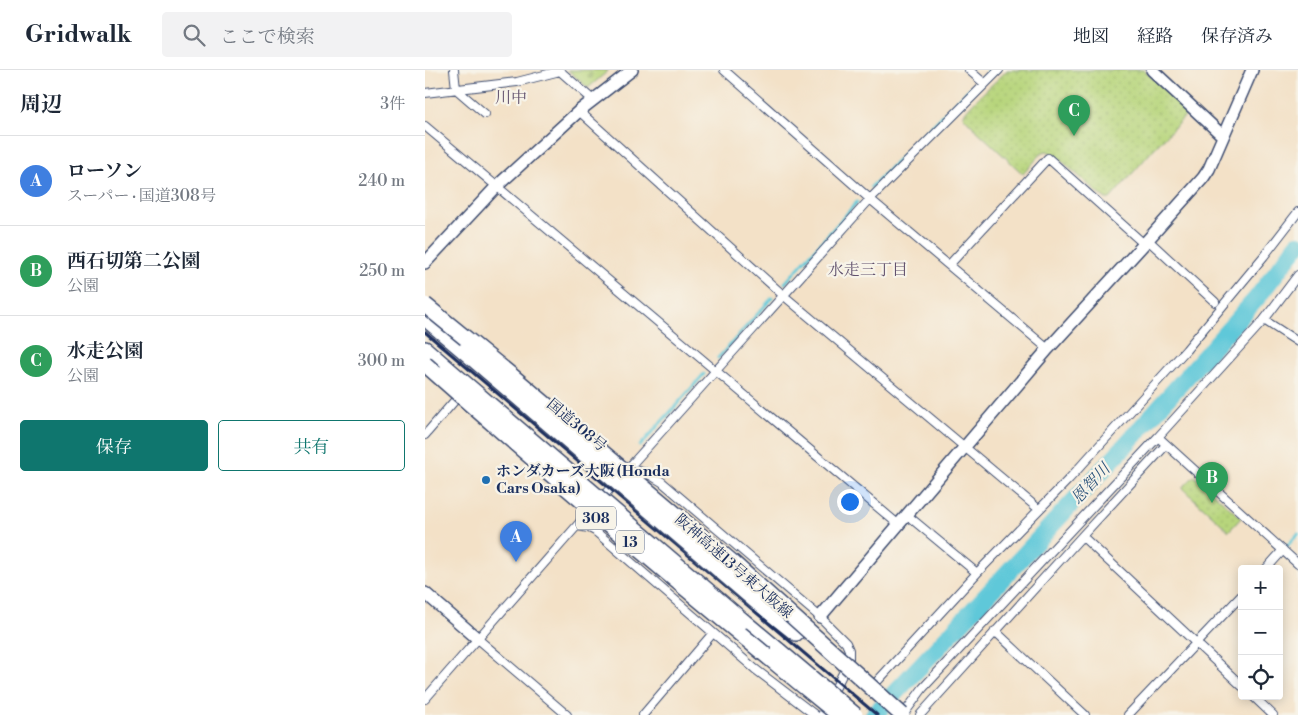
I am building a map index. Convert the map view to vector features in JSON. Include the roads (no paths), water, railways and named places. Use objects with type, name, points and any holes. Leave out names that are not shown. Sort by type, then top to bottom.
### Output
[{"type":"highway","name":"国道308号","points":[[425,300],[491,352],[752,574],[800,628],[902,714]]},
{"type":"highway","name":"阪神高速13号東大阪線","points":[[425,305],[732,562],[902,714]]},
{"type":"highway","points":[[425,318],[758,603],[800,628],[863,690],[886,700]]},
{"type":"highway","points":[[425,349],[743,620],[774,656],[855,715]]},
{"type":"highway","name":"13","points":[[425,364],[700,601],[838,715]]},
{"type":"highway","name":"308","points":[[425,371],[455,399],[589,512],[608,535],[711,615],[774,656],[838,715]]},
{"type":"street","points":[[455,70],[456,89],[485,114]]},
{"type":"street","points":[[425,93],[517,82],[561,70],[593,100]]},
{"type":"street","points":[[425,263],[497,186],[579,111],[632,70]]},
{"type":"street","points":[[724,70],[870,199],[1048,349]]},
{"type":"street","points":[[969,70],[985,84]]},
{"type":"street","points":[[425,699],[589,512],[870,199],[999,70]]},
{"type":"street","points":[[1152,70],[1223,136]]},
{"type":"street","points":[[820,617],[1048,349],[1203,178],[1209,169],[1252,70]]},
{"type":"street","points":[[579,111],[783,295],[1035,506]]},
{"type":"street","points":[[425,126],[899,525]]},
{"type":"street","points":[[949,266],[1048,158],[1215,302]]},
{"type":"street","points":[[872,687],[1187,350],[1298,212]]},
{"type":"street","points":[[902,714],[923,688],[1158,437],[1264,320],[1298,275]]},
{"type":"street","points":[[1264,320],[1298,342]]},
{"type":"street","points":[[425,435],[455,399]]},
{"type":"street","points":[[1158,437],[1298,564]]},
{"type":"street","points":[[920,715],[1166,445]]},
{"type":"street","points":[[629,469],[647,473],[657,478],[820,617],[846,643],[849,653],[848,663],[821,715]]},
{"type":"street","points":[[907,515],[977,573]]},
{"type":"street","points":[[577,526],[608,535],[755,670],[815,715]]},
{"type":"street","points":[[1082,536],[1238,682]]},
{"type":"street","points":[[1270,565],[1283,550]]},
{"type":"street","points":[[425,593],[567,715]]},
{"type":"street","points":[[1128,715],[1238,598]]},
{"type":"street","points":[[995,631],[1085,715]]},
{"type":"street","points":[[643,715],[713,633]]},
{"type":"street","points":[[1257,700],[1273,715]]},
{"type":"waterway","points":[[871,187],[972,86]]},
{"type":"waterway","points":[[785,283],[857,202]]},
{"type":"waterway","name":"恩智川","points":[[874,715],[1122,449],[1256,299],[1298,244]]},
{"type":"waterway","points":[[718,358],[772,298]]},
{"type":"waterway","points":[[640,446],[704,374]]},
{"type":"waterway","points":[[1287,546],[1298,534]]},
{"type":"railway","points":[[425,332],[877,715]]},
{"type":"place","name":"水走公園","points":[[1074,136]]},
{"type":"place","name":"ホンダカーズ大阪 (Honda Cars Osaka)","points":[[486,480]]},
{"type":"place","name":"西石切第二公園","points":[[1212,503]]},
{"type":"place","name":"ローソン","points":[[516,562]]},
{"type":"district","name":"川中","points":[[511,97]]},
{"type":"district","name":"水走三丁目","points":[[868,269]]}]
